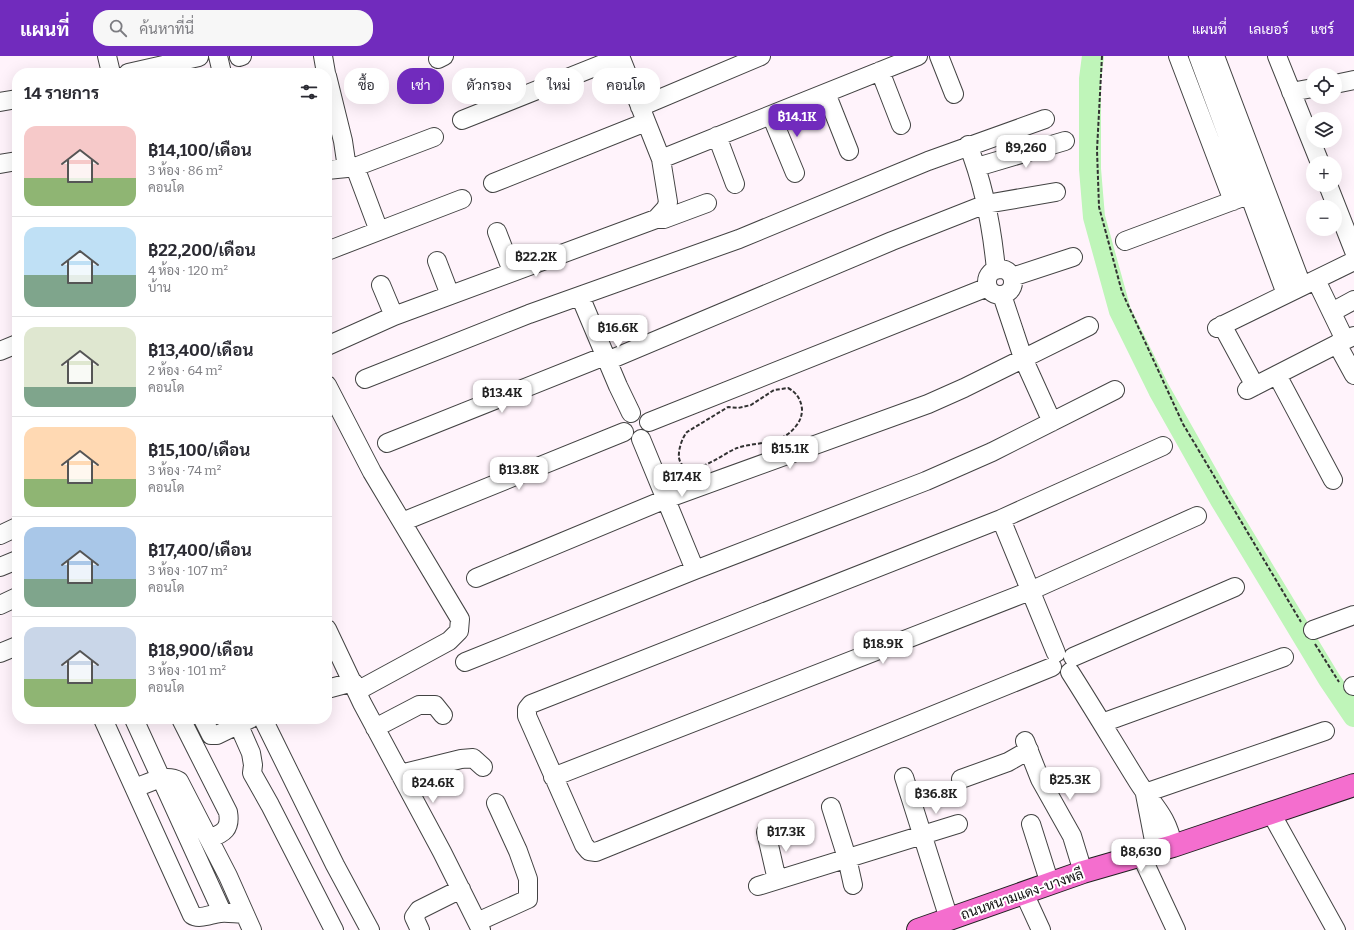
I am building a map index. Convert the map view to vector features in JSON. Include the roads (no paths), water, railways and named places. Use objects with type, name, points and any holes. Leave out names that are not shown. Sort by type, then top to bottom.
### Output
[{"type":"main road","name":"ถนนหนามแดง-บางพลี","points":[[918,930],[1083,872],[1156,850],[1354,785]]},
{"type":"street","points":[[107,56],[110,68]]},
{"type":"street","points":[[218,56],[221,68]]},
{"type":"street","points":[[323,56],[325,68]]},
{"type":"street","points":[[462,120],[620,56],[661,159],[668,202],[666,208],[656,219]]},
{"type":"street","points":[[493,183],[643,114],[761,56]]},
{"type":"street","points":[[661,159],[918,56]]},
{"type":"street","points":[[939,56],[954,94]]},
{"type":"street","points":[[1178,56],[1241,198],[1286,294]]},
{"type":"street","points":[[1198,56],[1241,198]]},
{"type":"street","points":[[1215,56],[1309,283],[1332,312],[1346,340],[1354,375]]},
{"type":"street","points":[[1277,56],[1317,156]]},
{"type":"street","points":[[150,68],[199,57]]},
{"type":"street","points":[[880,71],[901,125]]},
{"type":"street","points":[[1342,83],[1354,80]]},
{"type":"street","points":[[1291,92],[1306,89]]},
{"type":"street","points":[[826,93],[849,152]]},
{"type":"street","points":[[0,102],[12,100]]},
{"type":"street","points":[[332,107],[343,141],[338,171],[379,231]]},
{"type":"street","points":[[771,115],[795,173]]},
{"type":"street","points":[[365,379],[529,314],[739,239],[968,145],[1045,119]]},
{"type":"street","points":[[717,136],[735,184]]},
{"type":"street","points":[[338,171],[434,137]]},
{"type":"street","points":[[977,168],[1065,141]]},
{"type":"street","points":[[649,422],[995,291],[1011,288],[1004,273],[993,239],[977,168],[968,145]]},
{"type":"street","points":[[0,164],[12,162]]},
{"type":"street","points":[[387,443],[606,358],[986,204],[1056,192]]},
{"type":"street","points":[[1331,192],[1354,251]]},
{"type":"street","points":[[1125,241],[1241,198]]},
{"type":"street","points":[[332,249],[462,199]]},
{"type":"street","points":[[332,344],[394,316],[512,271],[656,219],[664,219],[707,203]]},
{"type":"street","points":[[497,232],[512,271]]},
{"type":"street","points":[[1052,422],[1023,358],[989,275],[1073,257]]},
{"type":"street","points":[[437,261],[450,295]]},
{"type":"street","points":[[1346,340],[1251,388],[1220,326],[1354,261]]},
{"type":"street","points":[[382,285],[394,316]]},
{"type":"street","points":[[580,296],[631,413]]},
{"type":"street","points":[[1332,312],[1354,300]]},
{"type":"street","points":[[476,578],[666,499],[928,404],[964,388],[1089,326]]},
{"type":"street","points":[[0,351],[12,346]]},
{"type":"street","points":[[1277,375],[1334,480]]},
{"type":"street","points":[[465,662],[695,570],[926,481],[992,452],[1115,390]]},
{"type":"street","points":[[332,395],[372,472],[455,608],[460,619],[459,631],[449,641],[355,686],[332,688]]},
{"type":"street","points":[[636,412],[644,414],[649,422],[648,433],[641,438],[632,439],[624,432],[623,421],[631,413],[636,412]]},
{"type":"street","points":[[402,522],[624,432]]},
{"type":"street","points":[[641,438],[695,570]]},
{"type":"street","points":[[1163,446],[1001,519],[531,704],[527,709],[527,716],[584,845],[589,851],[596,852],[1063,662],[1235,587]]},
{"type":"street","points":[[553,777],[1030,591],[1197,516]]},
{"type":"street","points":[[1001,519],[1030,591],[1063,662],[1145,793],[1156,850],[1176,930]]},
{"type":"street","points":[[0,535],[12,529]]},
{"type":"street","points":[[0,567],[12,562]]},
{"type":"street","points":[[0,605],[12,600]]},
{"type":"street","points":[[1309,632],[1354,615]]},
{"type":"street","points":[[332,639],[375,728],[461,889],[479,926],[528,899],[528,879],[518,851],[496,803]]},
{"type":"street","points":[[0,653],[12,648]]},
{"type":"street","points":[[1102,723],[1284,657]]},
{"type":"street","points":[[375,728],[419,705],[435,705],[443,715]]},
{"type":"street","points":[[105,724],[192,915],[199,917],[222,912],[249,922]]},
{"type":"street","points":[[136,724],[222,912]]},
{"type":"street","points":[[184,724],[228,812],[230,821],[227,827],[216,836],[209,839]]},
{"type":"street","points":[[206,724],[212,735],[217,735],[237,724]]},
{"type":"street","points":[[243,724],[251,753],[253,765],[252,773],[334,930]]},
{"type":"street","points":[[265,724],[335,865],[370,930]]},
{"type":"street","points":[[1145,793],[1325,731]]},
{"type":"street","points":[[961,779],[1008,762],[1027,746],[1040,780],[1072,836],[1083,872]]},
{"type":"street","points":[[400,774],[461,759],[473,758],[482,767]]},
{"type":"street","points":[[904,777],[949,919]]},
{"type":"street","points":[[135,788],[161,778],[174,778],[179,781],[228,876],[249,922]]},
{"type":"street","points":[[831,807],[848,858],[853,885]]},
{"type":"street","points":[[1271,813],[1336,930]]},
{"type":"street","points":[[758,886],[958,824]]},
{"type":"street","points":[[1031,824],[1050,884]]},
{"type":"street","points":[[766,832],[777,880]]},
{"type":"street","points":[[420,930],[414,917],[419,910],[461,889]]},
{"type":"street","points":[[1024,893],[1040,930]]},
{"type":"waterway","points":[[1093,56],[1090,79],[1090,169],[1094,217],[1120,311],[1159,390],[1221,500],[1329,679],[1354,716]]}]
